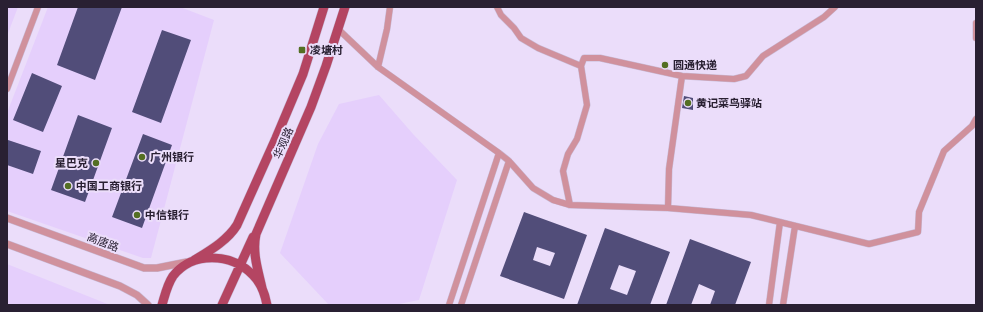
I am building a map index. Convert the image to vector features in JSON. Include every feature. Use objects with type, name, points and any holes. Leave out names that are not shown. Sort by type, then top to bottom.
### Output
[{"type":"main road","name":"华观路","points":[[162,305],[166,289],[173,276],[225,239],[232,232],[239,220],[300,80],[324,7]]},
{"type":"main road","name":"华观路","points":[[267,305],[254,255],[254,243],[258,226],[311,108],[344,7]]},
{"type":"main road","points":[[222,305],[258,226]]},
{"type":"main road","points":[[193,261],[217,258],[240,264],[253,275],[262,288]]},
{"type":"street","points":[[7,90],[38,7]]},
{"type":"street","points":[[378,67],[387,29],[390,7]]},
{"type":"street","points":[[497,7],[521,38],[538,48],[581,66]]},
{"type":"street","points":[[570,205],[563,171],[568,154],[577,139],[587,105],[581,66],[584,58],[600,58],[682,76],[734,79],[746,76],[763,56],[824,17],[835,7]]},
{"type":"street","points":[[976,23],[976,38]]},
{"type":"street","points":[[338,29],[378,67],[499,153],[533,188],[553,200],[570,205],[668,208],[751,215],[869,244],[918,232],[919,212],[944,151],[972,126],[976,119]]},
{"type":"street","points":[[668,208],[669,169],[682,76]]},
{"type":"street","points":[[449,305],[499,153]]},
{"type":"street","points":[[461,305],[509,162]]},
{"type":"street","name":"高唐路","points":[[7,218],[144,268],[157,268],[193,261]]},
{"type":"street","points":[[769,305],[780,222]]},
{"type":"street","points":[[783,305],[795,226]]},
{"type":"street","points":[[7,244],[120,286],[137,295],[148,305]]},
{"type":"street","points":[[262,288],[272,305]]},
{"type":"shaded area","points":[[7,7],[18,7],[7,36]]},
{"type":"shaded area","points":[[48,7],[180,7],[214,20],[151,258],[143,258],[7,211],[7,113]]},
{"type":"shaded area","points":[[379,95],[413,134],[457,180],[419,300],[394,305],[329,305],[280,253],[318,144],[339,104]]},
{"type":"shaded area","points":[[7,264],[110,305],[7,305]]},
{"type":"building","points":[[78,7],[122,7],[95,80],[57,65]]},
{"type":"building","points":[[162,30],[191,40],[161,123],[132,112]]},
{"type":"building","points":[[32,73],[62,86],[43,132],[13,120]]},
{"type":"building","points":[[684,96],[693,98],[693,110],[682,108]]},
{"type":"building","points":[[78,115],[112,128],[85,202],[51,190]]},
{"type":"building","points":[[143,134],[172,145],[142,228],[112,217]]},
{"type":"building","points":[[8,140],[41,151],[33,174],[7,165]]},
{"type":"building","points":[[524,212],[587,235],[564,299],[500,276]],"holes":[[[537,247],[555,253],[550,266],[533,260]]]},
{"type":"building","points":[[605,228],[670,252],[650,305],[577,305]],"holes":[[[619,265],[636,271],[627,295],[610,289]]]},
{"type":"building","points":[[690,239],[751,262],[735,305],[710,305],[715,291],[699,284],[691,305],[666,305]]},
{"type":"place","name":"凌塘村","points":[[302,50]]},
{"type":"place","name":"圆通快递","points":[[665,65]]},
{"type":"place","name":"黄记菜鸟驿站","points":[[688,103]]},
{"type":"place","name":"广州银行","points":[[142,157]]},
{"type":"place","name":"星巴克","points":[[96,163]]},
{"type":"place","name":"中国工商银行","points":[[68,186]]},
{"type":"place","name":"中信银行","points":[[137,215]]}]
